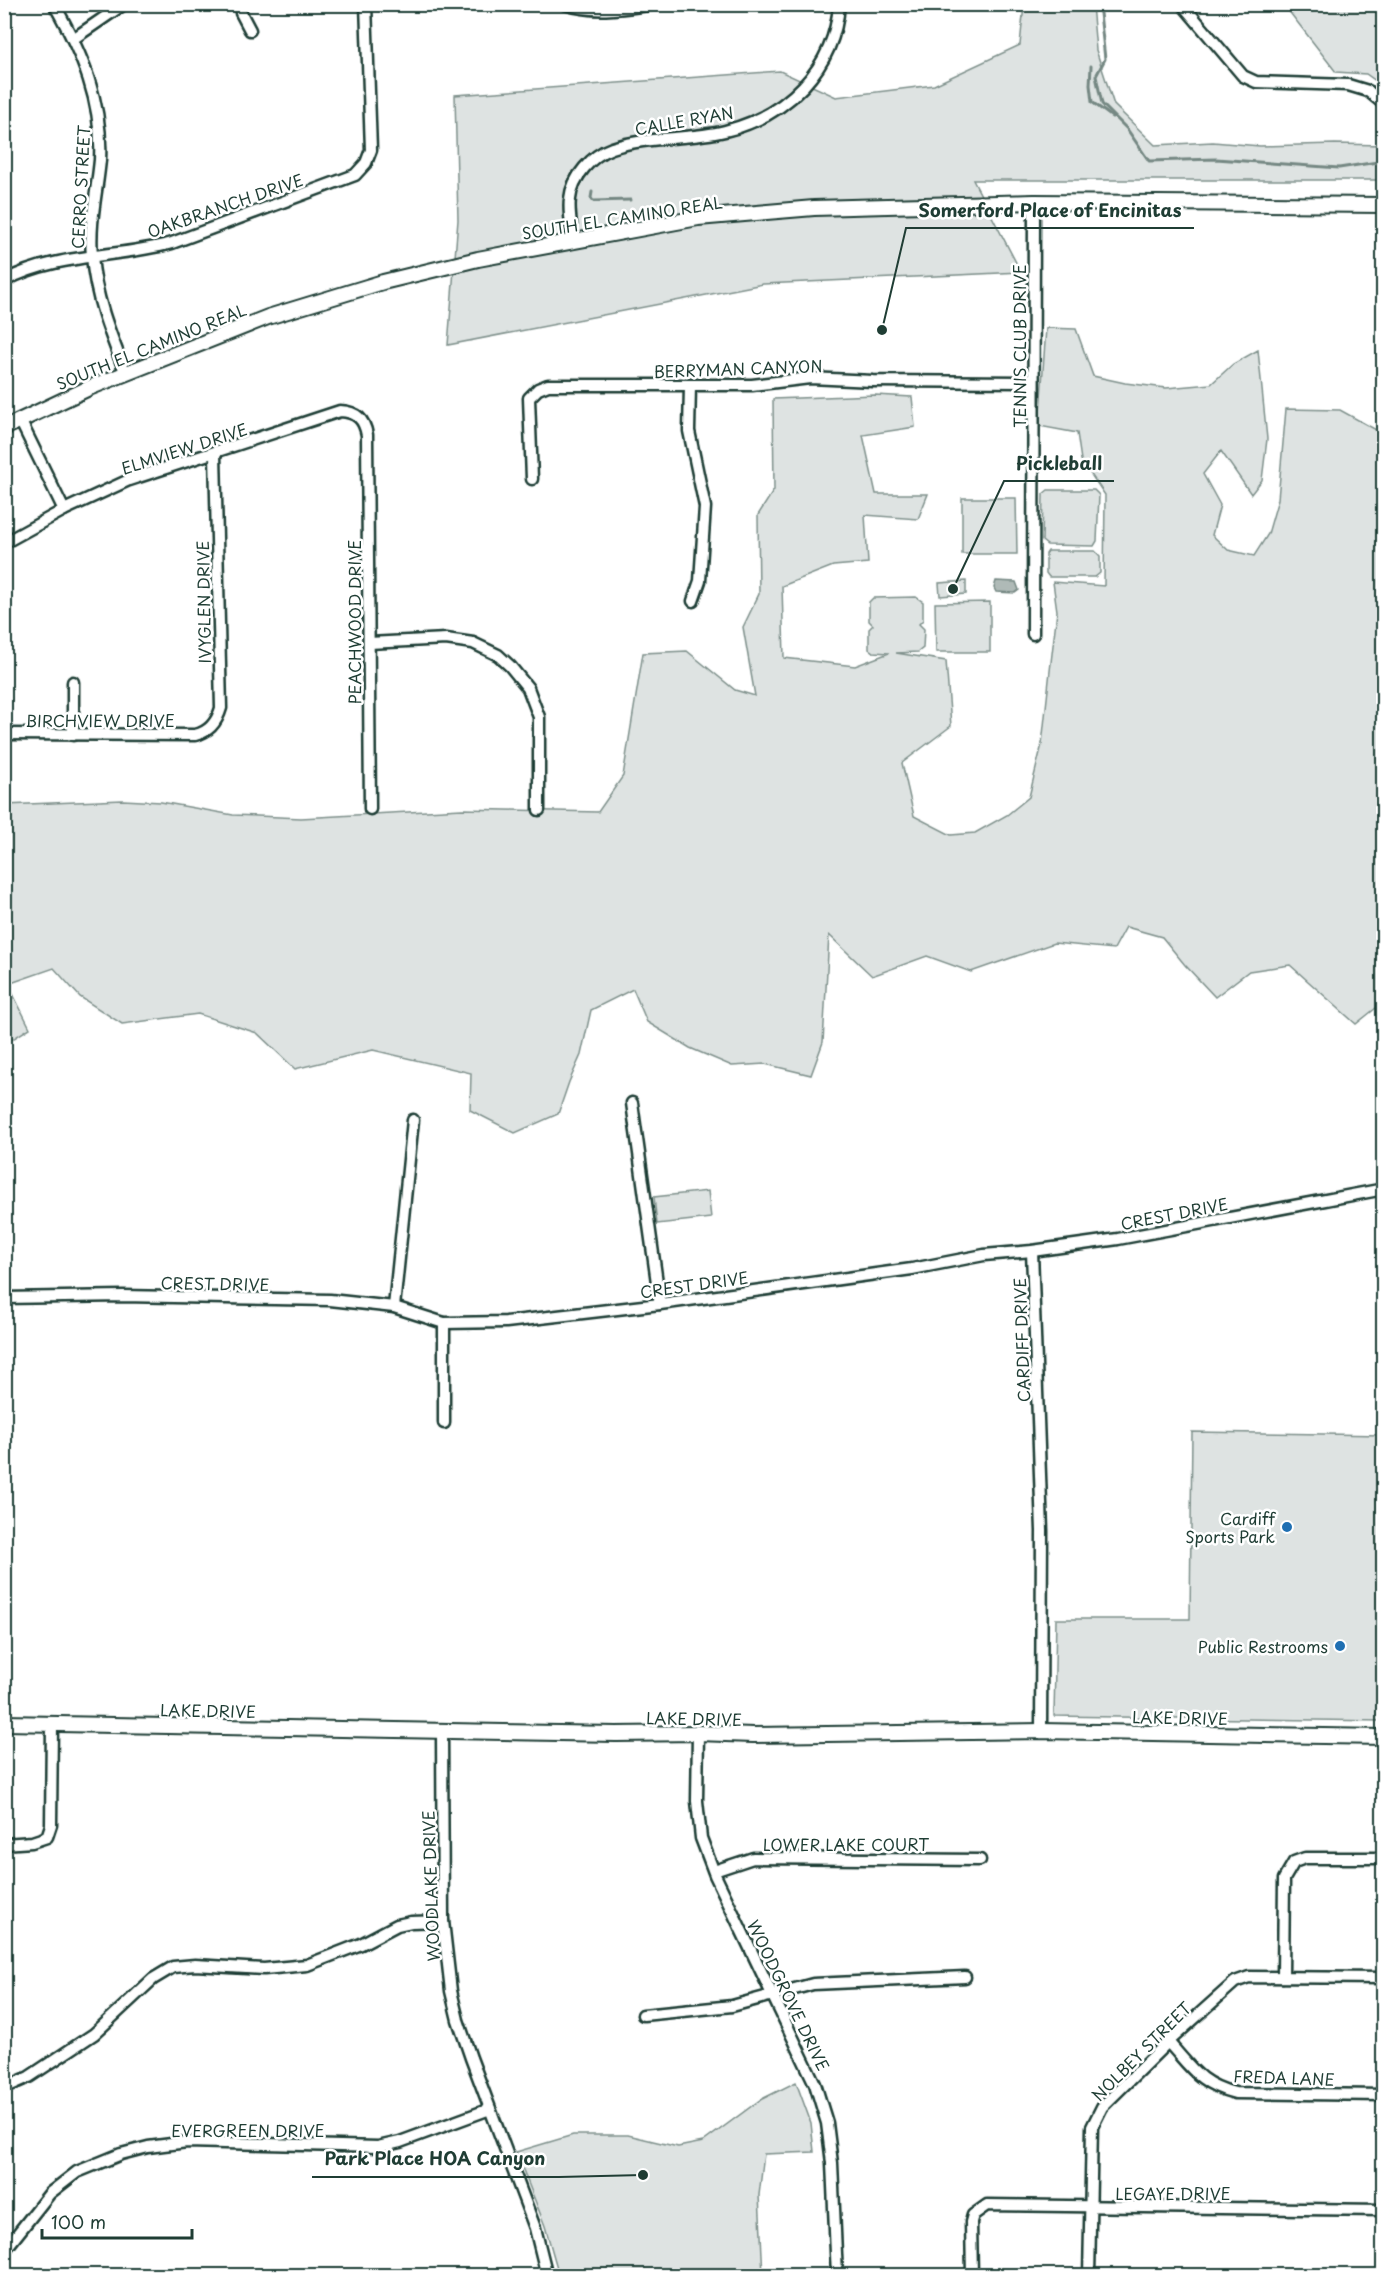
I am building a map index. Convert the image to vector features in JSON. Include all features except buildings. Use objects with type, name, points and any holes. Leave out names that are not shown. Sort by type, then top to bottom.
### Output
[{"type":"main road","name":"SOUTH EL CAMINO REAL","points":[[4,428],[126,374],[268,317],[383,282],[478,259],[698,218],[790,210],[1034,202],[1383,205]]},
{"type":"main road","name":"LAKE DRIVE","points":[[4,1723],[616,1734],[753,1735],[1041,1731],[1383,1737]]},
{"type":"street","name":"CERRO STREET","points":[[54,4],[73,39],[94,95],[100,128],[100,160],[92,212],[92,256],[101,305],[126,374]]},
{"type":"street","points":[[73,39],[124,4]]},
{"type":"street","points":[[240,4],[241,13],[250,30]]},
{"type":"street","name":"OAKBRANCH DRIVE","points":[[4,281],[24,270],[172,243],[355,175],[366,163],[371,150],[366,4]]},
{"type":"street","points":[[565,4],[586,10],[603,10],[656,4]]},
{"type":"street","name":"CALLE RYAN","points":[[573,240],[570,199],[574,184],[590,161],[612,148],[724,131],[760,118],[794,96],[818,71],[834,37],[839,4]]},
{"type":"street","points":[[1182,4],[1243,75],[1256,82],[1348,85],[1368,90],[1383,104]]},
{"type":"street","name":"TENNIS CLUB DRIVE","points":[[1033,634],[1034,202]]},
{"type":"street","name":"BERRYMAN CANYON","points":[[532,479],[530,398],[538,390],[548,385],[752,385],[810,378],[873,381],[1033,382]]},
{"type":"street","points":[[690,386],[689,431],[705,507],[700,581],[693,601]]},
{"type":"street","name":"ELMVIEW DRIVE","points":[[4,543],[64,510],[129,480],[215,454],[340,411],[352,412],[359,417],[365,425],[367,435]]},
{"type":"street","points":[[20,420],[64,510]]},
{"type":"street","name":"PEACHWOOD DRIVE","points":[[367,435],[370,809]]},
{"type":"street","name":"IVYGLEN DRIVE","points":[[195,735],[204,733],[218,719],[221,708],[215,454]]},
{"type":"street","points":[[369,643],[446,639],[473,643],[498,655],[510,666],[528,688],[539,717],[539,810]]},
{"type":"street","points":[[73,682],[73,735]]},
{"type":"street","name":"BIRCHVIEW DRIVE","points":[[4,734],[195,735]]},
{"type":"street","points":[[632,1103],[660,1304]]},
{"type":"street","points":[[394,1307],[413,1120]]},
{"type":"street","name":"CREST DRIVE","points":[[4,1298],[123,1296],[330,1300],[394,1307],[444,1323],[506,1322],[660,1304],[912,1269],[984,1255],[1118,1239],[1383,1189]]},
{"type":"street","name":"CARDIFF DRIVE","points":[[1032,1251],[1042,1531],[1041,1731]]},
{"type":"street","points":[[444,1323],[444,1423]]},
{"type":"street","points":[[4,1844],[32,1842],[47,1837],[51,1825],[52,1724]]},
{"type":"street","name":"WOODLAKE DRIVE","points":[[442,1730],[443,1921],[451,1991],[457,2016],[535,2228],[548,2276]]},
{"type":"street","name":"WOODGROVE DRIVE","points":[[698,1733],[697,1801],[701,1838],[771,1996],[815,2084],[827,2123],[832,2163],[837,2276]]},
{"type":"street","name":"LOWER LAKE COURT","points":[[714,1871],[753,1858],[980,1860]]},
{"type":"street","points":[[1283,1977],[1284,1879],[1294,1862],[1305,1858],[1383,1858]]},
{"type":"street","points":[[4,2088],[29,2077],[63,2057],[94,2034],[153,1979],[172,1967],[195,1965],[264,1969],[307,1965],[361,1944],[398,1925],[411,1922],[443,1921]]},
{"type":"street","points":[[643,2015],[732,2006],[813,1984],[964,1977]]},
{"type":"street","name":"NOLBEY STREET","points":[[1089,2276],[1092,2127],[1102,2107],[1168,2042],[1235,1982],[1249,1977],[1383,1978]]},
{"type":"street","name":"FREDA LANE","points":[[1168,2042],[1203,2081],[1226,2091],[1383,2095]]},
{"type":"street","name":"EVERGREEN DRIVE","points":[[4,2251],[50,2193],[77,2172],[148,2146],[187,2142],[378,2146],[400,2142],[490,2109]]},
{"type":"street","name":"LEGAYE DRIVE","points":[[972,2276],[971,2223],[973,2215],[987,2205],[1383,2210]]},
{"type":"shaded area","points":[[1024,5],[1092,5],[1096,50],[1114,105],[1155,145],[1213,142],[1260,146],[1383,145],[1383,180],[973,180],[1021,272],[763,284],[448,345],[458,220],[455,95],[780,71],[836,97],[934,85],[1020,45]]},
{"type":"shaded area","points":[[1284,5],[1383,5],[1383,86],[1366,74],[1336,72]]},
{"type":"shaded area","points":[[1046,328],[1076,329],[1093,376],[1166,388],[1211,384],[1233,364],[1258,350],[1267,439],[1262,480],[1251,494],[1221,451],[1203,474],[1220,505],[1212,535],[1228,550],[1254,556],[1268,534],[1278,499],[1286,409],[1340,410],[1378,431],[1383,431],[1384,1011],[1376,1008],[1356,1024],[1290,965],[1249,971],[1215,997],[1162,937],[1126,927],[1114,949],[1054,943],[971,972],[927,956],[872,976],[829,935],[823,1042],[811,1075],[765,1064],[732,1066],[690,1048],[647,1022],[633,989],[591,1010],[581,1055],[558,1114],[515,1133],[470,1110],[471,1073],[373,1050],[295,1069],[257,1033],[198,1014],[122,1024],[80,997],[54,968],[8,984],[30,1028],[5,1044],[5,805],[123,800],[161,802],[233,815],[301,818],[462,809],[598,812],[623,776],[643,653],[687,651],[735,690],[755,696],[743,627],[759,594],[758,515],[774,490],[773,399],[875,395],[912,397],[915,427],[863,435],[876,494],[928,494],[918,519],[865,515],[868,563],[833,566],[782,586],[784,658],[855,666],[889,653],[873,652],[869,649],[869,629],[873,625],[869,621],[869,602],[873,598],[916,597],[923,602],[923,620],[919,624],[924,629],[923,648],[918,652],[896,653],[946,661],[951,726],[902,763],[914,816],[951,835],[975,833],[1007,815],[1029,797],[1042,744],[1057,611],[1053,582],[1104,586],[1105,495],[1081,460],[1077,433],[1039,426]]},
{"type":"shaded area","points":[[1048,490],[1094,490],[1099,495],[1097,541],[1094,546],[1047,545],[1042,541],[1043,494]]},
{"type":"shaded area","points":[[962,498],[1016,498],[1017,554],[962,554]]},
{"type":"shaded area","points":[[1048,551],[1095,551],[1100,556],[1100,573],[1095,577],[1049,577],[1046,573]]},
{"type":"shaded area","points":[[966,581],[966,594],[940,596],[939,583]]},
{"type":"shaded area","points":[[996,581],[1016,582],[1019,590],[1015,593],[996,592],[994,588]]},
{"type":"shaded area","points":[[990,602],[990,652],[936,652],[935,603]]},
{"type":"shaded area","points":[[708,1191],[711,1218],[657,1224],[654,1197]]},
{"type":"shaded area","name":"Cardiff Sports Park","points":[[1192,1432],[1383,1435],[1383,1721],[1054,1716],[1056,1619],[1190,1619]]},
{"type":"shaded area","points":[[796,2082],[811,2123],[814,2152],[764,2154],[759,2195],[763,2275],[559,2275],[545,2226],[516,2152],[573,2135],[628,2135],[678,2147],[703,2142],[760,2100]]},
{"type":"waterway","points":[[1099,4],[1105,59],[1096,76],[1102,104],[1127,129],[1149,161],[1216,159],[1339,168],[1384,161]]},
{"type":"waterway","points":[[1091,66],[1092,102],[1112,117]]},
{"type":"waterway","points":[[592,192],[593,201],[630,200]]},
{"type":"place","name":"Somerford Place of Encinitas","points":[[882,330]]},
{"type":"place","name":"Pickleball","points":[[953,589]]},
{"type":"place","name":"Cardiff Sports Park","points":[[1287,1527]]},
{"type":"place","name":"Public Restrooms","points":[[1340,1646]]},
{"type":"place","name":"Park Place HOA Canyon","points":[[643,2175]]}]
